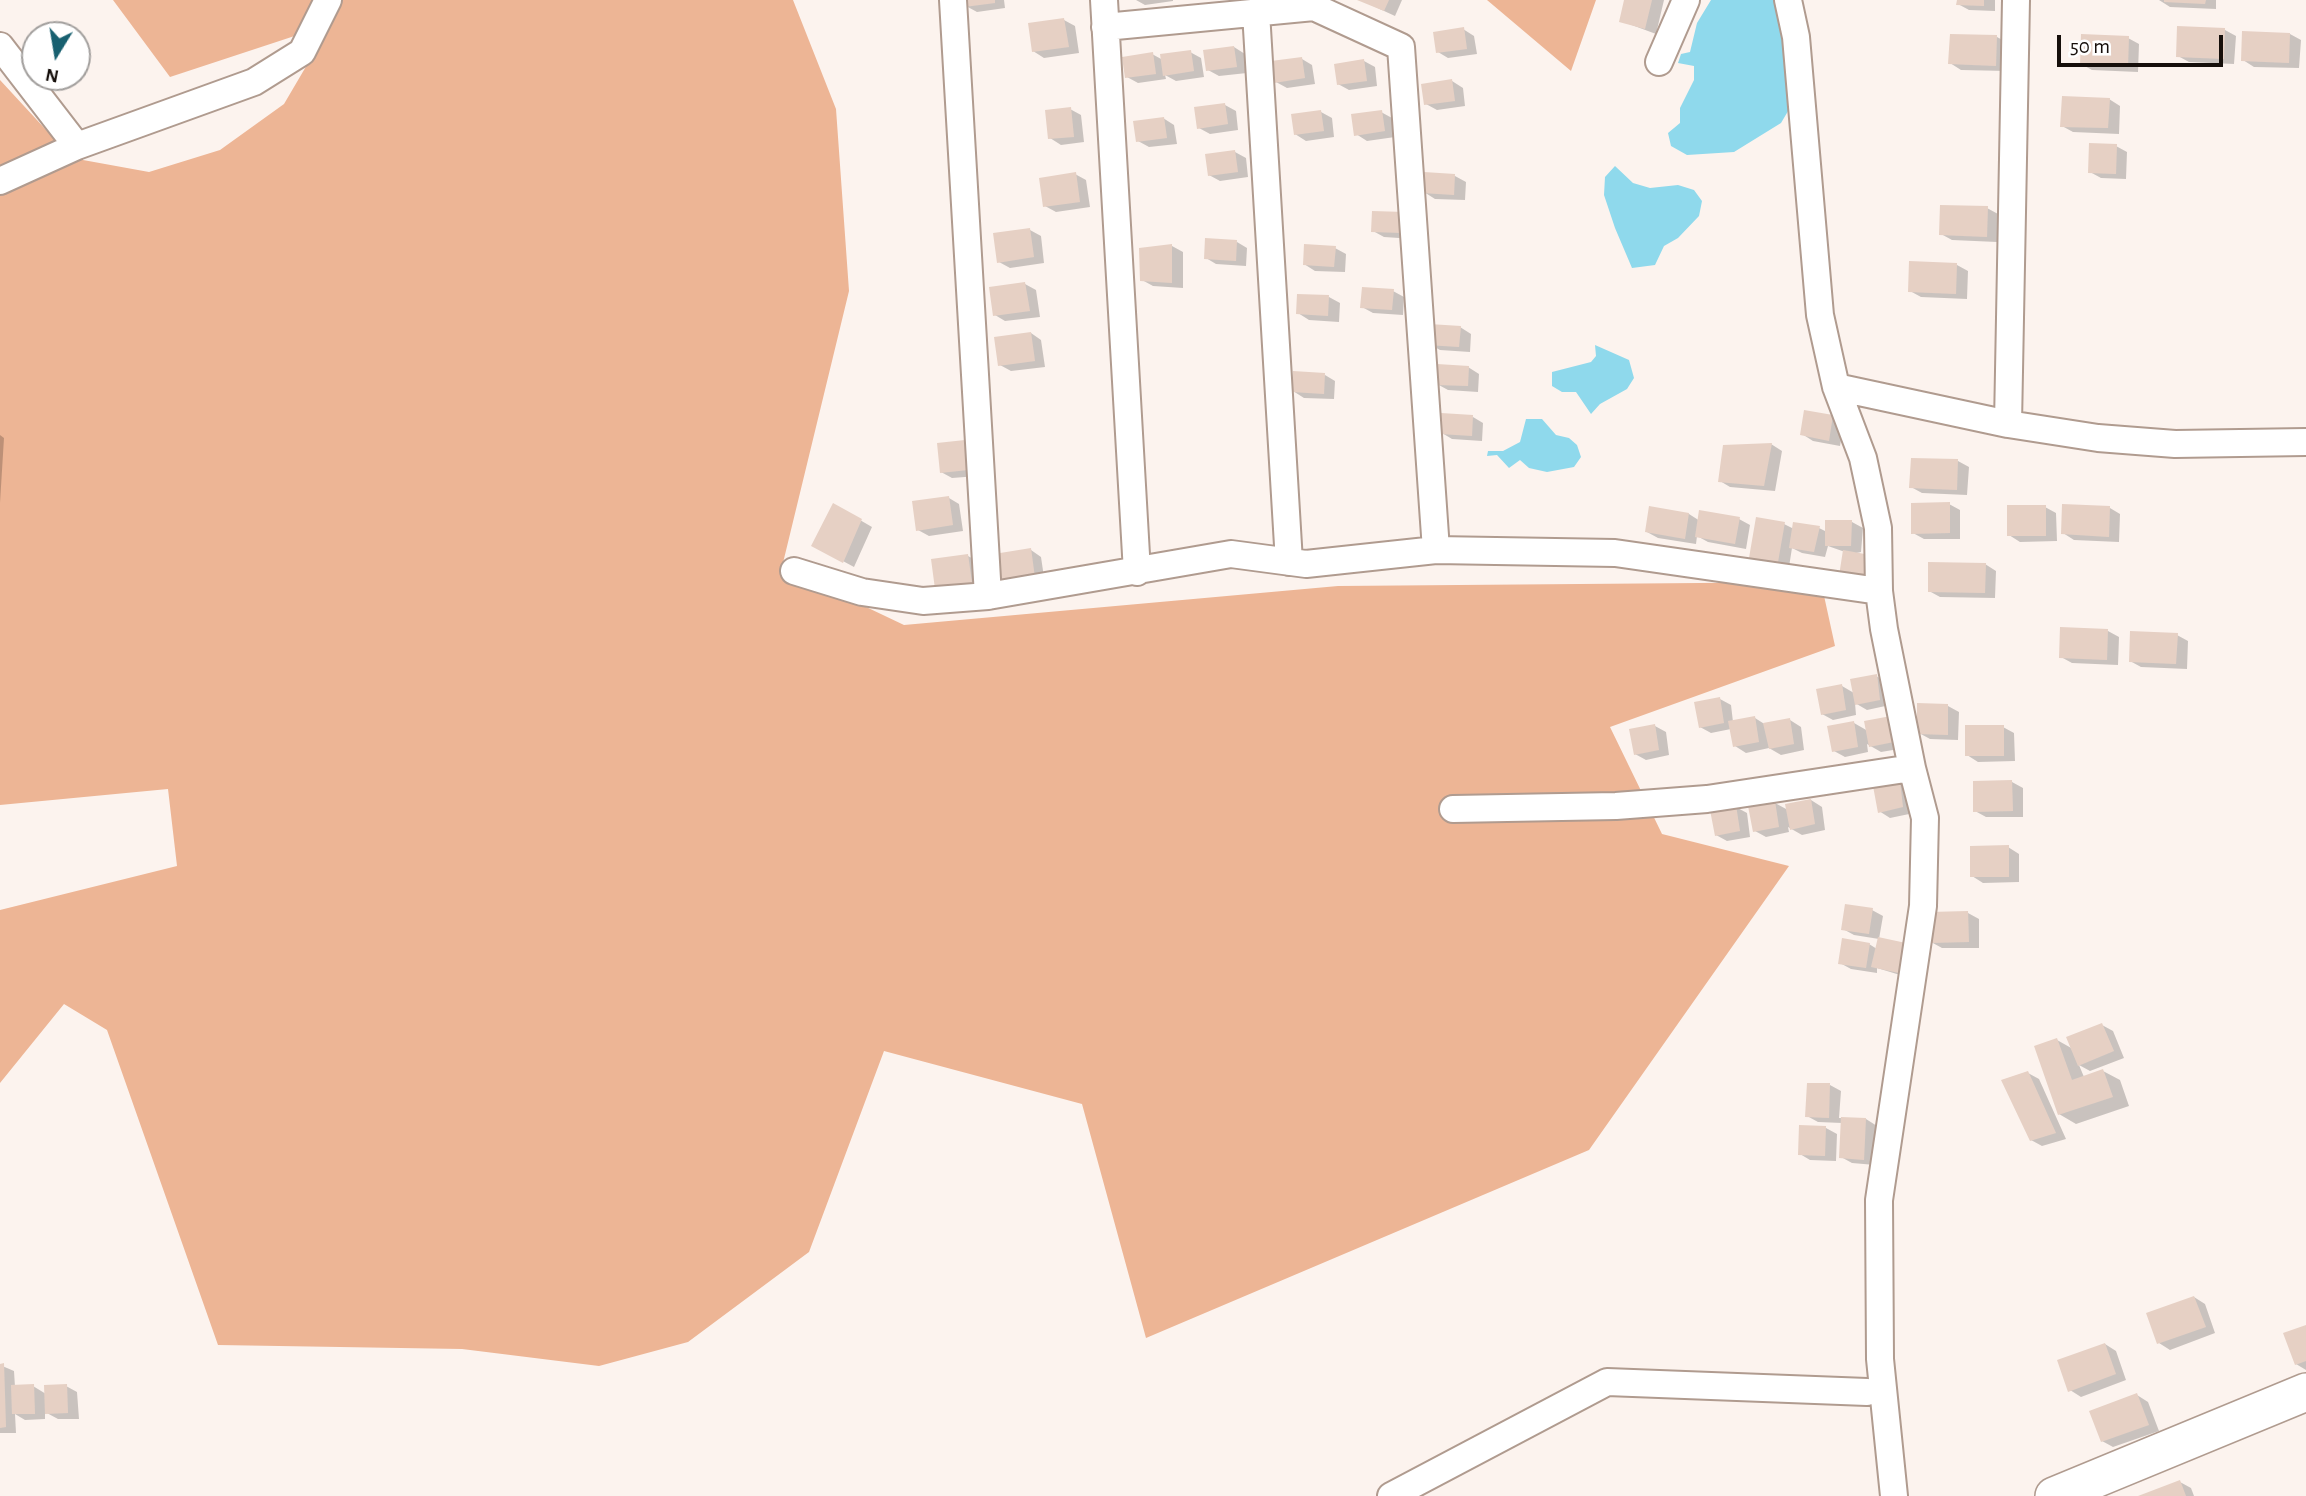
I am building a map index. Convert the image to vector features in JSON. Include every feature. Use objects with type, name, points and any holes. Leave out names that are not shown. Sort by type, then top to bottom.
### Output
[{"type":"street","points":[[0,181],[77,146],[254,82],[302,52],[328,0]]},
{"type":"street","points":[[953,0],[988,596]]},
{"type":"street","points":[[1104,0],[1137,572]]},
{"type":"street","points":[[1659,62],[1686,0]]},
{"type":"street","points":[[1788,0],[1796,37],[1821,315],[1836,387],[1863,458],[1878,528],[1879,591],[1912,768],[1925,818],[1923,906],[1879,1200],[1880,1359],[1894,1496]]},
{"type":"street","points":[[2008,424],[2017,0]]},
{"type":"street","points":[[1105,27],[1314,7],[1401,47],[1436,550]]},
{"type":"street","points":[[1256,12],[1289,562]]},
{"type":"street","points":[[0,46],[77,146]]},
{"type":"street","points":[[1836,387],[2008,424],[2098,438],[2175,444],[2306,442]]},
{"type":"street","points":[[794,571],[862,592],[923,601],[988,596],[1231,554],[1306,564],[1436,550],[1615,553],[1879,591]]},
{"type":"street","points":[[1453,808],[1616,806],[1707,799],[1912,768]]},
{"type":"street","points":[[1391,1496],[1607,1382],[1867,1392]]},
{"type":"street","points":[[2054,1496],[2306,1392]]},
{"type":"shaded area","points":[[113,0],[793,0],[836,109],[849,291],[782,567],[904,625],[1338,586],[1821,582],[1835,646],[1610,727],[1662,834],[1789,866],[1589,1150],[1146,1338],[1082,1104],[884,1051],[809,1252],[688,1342],[599,1366],[462,1349],[218,1345],[107,1030],[64,1004],[0,1083],[0,910],[177,866],[168,789],[0,805],[0,80],[72,158],[149,172],[220,150],[284,104],[331,24],[170,77]]},
{"type":"shaded area","points":[[1487,0],[1596,0],[1571,71]]},
{"type":"water","points":[[1711,0],[1777,0],[1794,101],[1781,123],[1734,152],[1687,155],[1671,146],[1668,133],[1680,123],[1680,108],[1694,80],[1694,66],[1678,63],[1681,54],[1690,52],[1697,23]]},
{"type":"water","points":[[1615,166],[1633,183],[1650,188],[1678,185],[1694,190],[1702,201],[1699,216],[1678,238],[1664,246],[1655,265],[1632,268],[1615,228],[1604,195],[1605,177]]},
{"type":"water","points":[[1595,345],[1629,360],[1634,378],[1627,389],[1600,404],[1591,414],[1576,392],[1562,392],[1552,386],[1552,372],[1591,362],[1596,356]]},
{"type":"water","points":[[1526,419],[1542,419],[1556,435],[1569,438],[1577,445],[1581,457],[1574,467],[1547,472],[1529,468],[1520,460],[1509,468],[1497,455],[1487,456],[1488,451],[1503,451],[1520,442]]},
{"type":"building","points":[[963,0],[995,0],[995,3],[964,7]]},
{"type":"building","points":[[1357,0],[1389,0],[1384,11]]},
{"type":"building","points":[[1624,0],[1652,0],[1645,29],[1619,22]]},
{"type":"building","points":[[1957,0],[1984,0],[1984,6],[1956,5]]},
{"type":"building","points":[[2164,0],[2206,0],[2205,4]]},
{"type":"building","points":[[1064,18],[1069,47],[1032,52],[1028,23]]},
{"type":"building","points":[[2177,26],[2225,28],[2224,59],[2176,57]]},
{"type":"building","points":[[1464,27],[1467,49],[1436,53],[1433,32]]},
{"type":"building","points":[[2242,31],[2290,33],[2289,63],[2241,61]]},
{"type":"building","points":[[1950,34],[1997,35],[1996,66],[1948,64]]},
{"type":"building","points":[[2081,34],[2129,36],[2128,67],[2080,65]]},
{"type":"building","points":[[1234,46],[1237,67],[1206,71],[1203,50]]},
{"type":"building","points":[[1191,50],[1194,71],[1163,76],[1160,54]]},
{"type":"building","points":[[1153,52],[1156,74],[1125,78],[1122,57]]},
{"type":"building","points":[[1302,57],[1305,78],[1274,83],[1271,61]]},
{"type":"building","points":[[1364,59],[1367,81],[1337,85],[1334,64]]},
{"type":"building","points":[[1452,79],[1455,101],[1424,105],[1421,84]]},
{"type":"building","points":[[2062,96],[2110,98],[2108,128],[2060,127]]},
{"type":"building","points":[[1225,103],[1228,124],[1197,129],[1194,107]]},
{"type":"building","points":[[1071,107],[1074,137],[1048,139],[1045,110]]},
{"type":"building","points":[[1321,110],[1324,131],[1294,135],[1291,114]]},
{"type":"building","points":[[1382,110],[1385,131],[1354,136],[1351,114]]},
{"type":"building","points":[[1164,117],[1167,138],[1136,142],[1133,121]]},
{"type":"building","points":[[2089,143],[2117,144],[2116,174],[2088,173]]},
{"type":"building","points":[[1235,150],[1238,172],[1208,176],[1205,154]]},
{"type":"building","points":[[1076,172],[1080,202],[1043,207],[1039,178]]},
{"type":"building","points":[[1424,172],[1455,174],[1454,195],[1422,193]]},
{"type":"building","points":[[1940,205],[1988,206],[1987,237],[1939,235]]},
{"type":"building","points":[[1372,211],[1405,212],[1403,233],[1371,232]]},
{"type":"building","points":[[1030,228],[1034,257],[997,263],[993,233]]},
{"type":"building","points":[[1205,238],[1237,240],[1236,261],[1204,259]]},
{"type":"building","points":[[1172,244],[1172,283],[1140,281],[1139,248]]},
{"type":"building","points":[[1304,244],[1336,246],[1334,267],[1303,265]]},
{"type":"building","points":[[1909,261],[1957,263],[1956,294],[1908,292]]},
{"type":"building","points":[[1025,282],[1030,311],[993,316],[989,287]]},
{"type":"building","points":[[1362,287],[1394,289],[1392,310],[1360,308]]},
{"type":"building","points":[[1297,294],[1329,295],[1328,316],[1296,314]]},
{"type":"building","points":[[1429,324],[1461,326],[1459,347],[1427,345]]},
{"type":"building","points":[[1031,332],[1035,361],[998,366],[994,337]]},
{"type":"building","points":[[1437,364],[1469,366],[1468,386],[1436,385]]},
{"type":"building","points":[[1293,371],[1325,373],[1324,394],[1292,392]]},
{"type":"building","points":[[1804,410],[1833,415],[1829,441],[1800,435]]},
{"type":"building","points":[[1441,413],[1473,415],[1472,436],[1440,434]]},
{"type":"building","points":[[965,440],[968,470],[940,473],[937,443]]},
{"type":"building","points":[[1772,443],[1764,486],[1718,482],[1723,445]]},
{"type":"building","points":[[1911,458],[1958,459],[1957,490],[1909,488]]},
{"type":"building","points":[[949,496],[953,525],[916,531],[912,501]]},
{"type":"building","points":[[1950,502],[1950,533],[1911,534],[1911,503]]},
{"type":"building","points":[[833,503],[862,519],[843,563],[811,546]]},
{"type":"building","points":[[2062,504],[2110,506],[2109,537],[2061,534]]},
{"type":"building","points":[[2007,505],[2046,505],[2046,536],[2007,536]]},
{"type":"building","points":[[1649,506],[1689,513],[1685,539],[1645,532]]},
{"type":"building","points":[[1699,510],[1740,517],[1735,544],[1695,537]]},
{"type":"building","points":[[1756,517],[1785,522],[1778,562],[1749,558]]},
{"type":"building","points":[[1825,520],[1852,520],[1851,546],[1825,546]]},
{"type":"building","points":[[1793,522],[1820,526],[1814,552],[1789,548]]},
{"type":"building","points":[[1031,548],[1035,578],[998,583],[994,554]]},
{"type":"building","points":[[1843,550],[1870,555],[1864,580],[1839,576]]},
{"type":"building","points":[[968,554],[972,583],[935,589],[931,559]]},
{"type":"building","points":[[1928,562],[1986,563],[1985,593],[1928,592]]},
{"type":"building","points":[[2060,627],[2108,629],[2107,660],[2059,658]]},
{"type":"building","points":[[2130,631],[2178,633],[2176,664],[2129,662]]},
{"type":"building","points":[[1877,674],[1880,700],[1855,705],[1850,679]]},
{"type":"building","points":[[1842,684],[1846,710],[1821,715],[1816,689]]},
{"type":"building","points":[[1720,697],[1724,723],[1699,728],[1694,702]]},
{"type":"building","points":[[1917,703],[1948,704],[1948,735],[1917,734]]},
{"type":"building","points":[[1755,716],[1759,742],[1733,747],[1728,721]]},
{"type":"building","points":[[1891,716],[1894,742],[1869,747],[1864,721]]},
{"type":"building","points":[[1790,718],[1794,744],[1769,749],[1763,723]]},
{"type":"building","points":[[1854,721],[1858,747],[1832,752],[1827,726]]},
{"type":"building","points":[[1655,724],[1659,750],[1634,755],[1629,729]]},
{"type":"building","points":[[1965,725],[2004,725],[2004,756],[1965,756]]},
{"type":"building","points":[[2012,780],[2013,811],[1973,812],[1973,781]]},
{"type":"building","points":[[1900,781],[1903,807],[1878,813],[1873,786]]},
{"type":"building","points":[[1811,799],[1815,824],[1790,830],[1785,804]]},
{"type":"building","points":[[1775,801],[1779,827],[1753,832],[1748,806]]},
{"type":"building","points":[[1736,805],[1740,831],[1715,836],[1710,810]]},
{"type":"building","points":[[2009,845],[2009,877],[1970,877],[1970,846]]},
{"type":"building","points":[[1845,904],[1873,908],[1869,934],[1841,930]]},
{"type":"building","points":[[1968,911],[1969,942],[1930,943],[1929,912]]},
{"type":"building","points":[[1878,937],[1906,943],[1899,973],[1871,967]]},
{"type":"building","points":[[1842,938],[1870,943],[1866,968],[1838,964]]},
{"type":"building","points":[[2102,1023],[2114,1051],[2078,1066],[2066,1037]]},
{"type":"building","points":[[2057,1038],[2072,1080],[2103,1069],[2113,1097],[2058,1115],[2034,1046]]},
{"type":"building","points":[[2028,1071],[2056,1133],[2030,1141],[2001,1080]]},
{"type":"building","points":[[1807,1083],[1830,1083],[1829,1118],[1805,1117]]},
{"type":"building","points":[[1841,1117],[1866,1118],[1864,1160],[1839,1158]]},
{"type":"building","points":[[1799,1125],[1826,1126],[1825,1156],[1798,1155]]},
{"type":"building","points":[[2194,1296],[2206,1327],[2157,1344],[2146,1313]]},
{"type":"building","points":[[2306,1325],[2306,1361],[2295,1365],[2283,1333]]},
{"type":"building","points":[[2105,1343],[2116,1374],[2068,1392],[2057,1360]]},
{"type":"building","points":[[4,1363],[6,1427],[0,1428],[0,1364]]},
{"type":"building","points":[[34,1384],[35,1414],[12,1414],[11,1385]]},
{"type":"building","points":[[67,1384],[68,1413],[45,1414],[44,1385]]},
{"type":"building","points":[[2137,1393],[2149,1425],[2101,1442],[2089,1411]]},
{"type":"building","points":[[2180,1480],[2186,1496],[2138,1496]]}]
